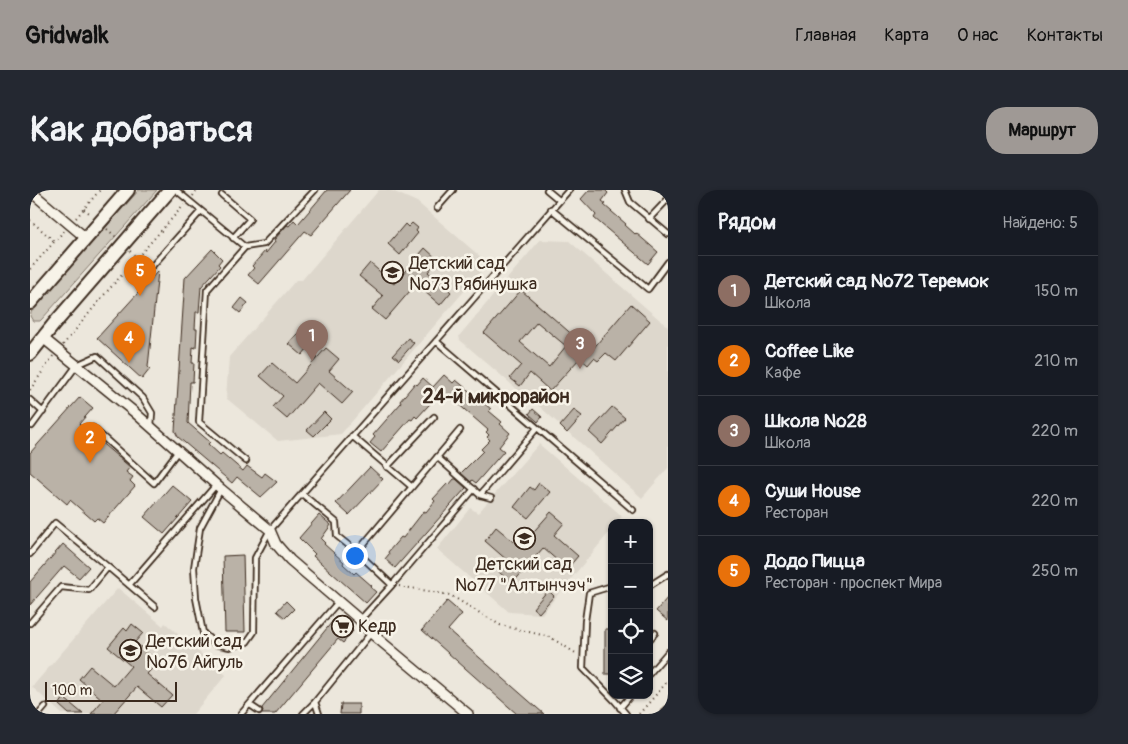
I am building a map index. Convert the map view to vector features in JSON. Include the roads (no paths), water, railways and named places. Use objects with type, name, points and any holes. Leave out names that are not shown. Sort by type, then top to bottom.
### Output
[{"type":"main road","points":[[30,302],[128,190]]},
{"type":"main road","points":[[30,354],[36,338],[170,190]]},
{"type":"street","points":[[30,191],[87,239]]},
{"type":"street","points":[[36,338],[58,350],[270,530],[276,544],[290,560],[360,620],[371,633],[468,714]]},
{"type":"lane","points":[[176,190],[245,248]]},
{"type":"lane","points":[[246,461],[199,422],[207,290],[245,248],[264,244],[314,190]]},
{"type":"lane","points":[[437,208],[453,190]]},
{"type":"lane","points":[[547,190],[559,200]]},
{"type":"lane","points":[[218,487],[200,528],[194,568],[196,598],[203,633],[215,644],[230,647],[247,642],[254,632],[255,558],[270,530],[569,190]]},
{"type":"lane","points":[[626,191],[630,202],[668,234]]},
{"type":"lane","points":[[222,195],[250,219],[233,238]]},
{"type":"lane","points":[[649,219],[668,199]]},
{"type":"lane","points":[[551,209],[648,289],[668,262]]},
{"type":"lane","points":[[153,265],[201,210]]},
{"type":"lane","points":[[436,341],[633,510]]},
{"type":"lane","points":[[32,426],[77,366],[96,356],[143,398],[152,413],[151,428]]},
{"type":"lane","points":[[30,400],[43,412]]},
{"type":"lane","points":[[387,467],[434,417]]},
{"type":"lane","points":[[93,428],[154,483],[178,451]]},
{"type":"lane","points":[[480,495],[537,428]]},
{"type":"lane","points":[[357,552],[460,430]]},
{"type":"lane","points":[[352,436],[412,488]]},
{"type":"lane","points":[[437,457],[480,495],[491,498]]},
{"type":"lane","points":[[129,585],[218,487]]},
{"type":"lane","points":[[360,620],[474,489]]},
{"type":"lane","points":[[302,494],[336,522],[337,536],[392,584]]},
{"type":"lane","points":[[30,554],[55,523],[155,607]]},
{"type":"lane","points":[[30,623],[61,587],[89,590],[108,567]]},
{"type":"lane","points":[[653,583],[668,574]]},
{"type":"lane","points":[[608,587],[589,593],[585,621],[583,668],[616,701],[626,714]]},
{"type":"lane","points":[[241,714],[338,602]]},
{"type":"lane","points":[[303,714],[371,633]]},
{"type":"lane","points":[[653,669],[668,652]]},
{"type":"lane","points":[[620,708],[627,699]]},
{"type":"lane","points":[[315,702],[319,714]]},
{"type":"lane","points":[[250,704],[259,711]]},
{"type":"lane","points":[[39,714],[45,707]]},
{"type":"place","name":"Детский сад №73 Рябинушка","points":[[393,273]]},
{"type":"place","name":"Додо Пицца","points":[[140,296]]},
{"type":"place","name":"Детский сад №72 Теремок","points":[[312,361]]},
{"type":"place","name":"Суши House","points":[[129,363]]},
{"type":"place","name":"Школа №28","points":[[580,369]]},
{"type":"place","name":"Coffee Like","points":[[90,463]]},
{"type":"place","name":"Детский сад №77 \"Алтынчэч\"","points":[[524,539]]},
{"type":"place","name":"Кедр","points":[[342,626]]},
{"type":"place","name":"Детский сад №76 Айгуль","points":[[130,651]]},
{"type":"district","name":"24-й микрорайон","points":[[496,396]]}]
